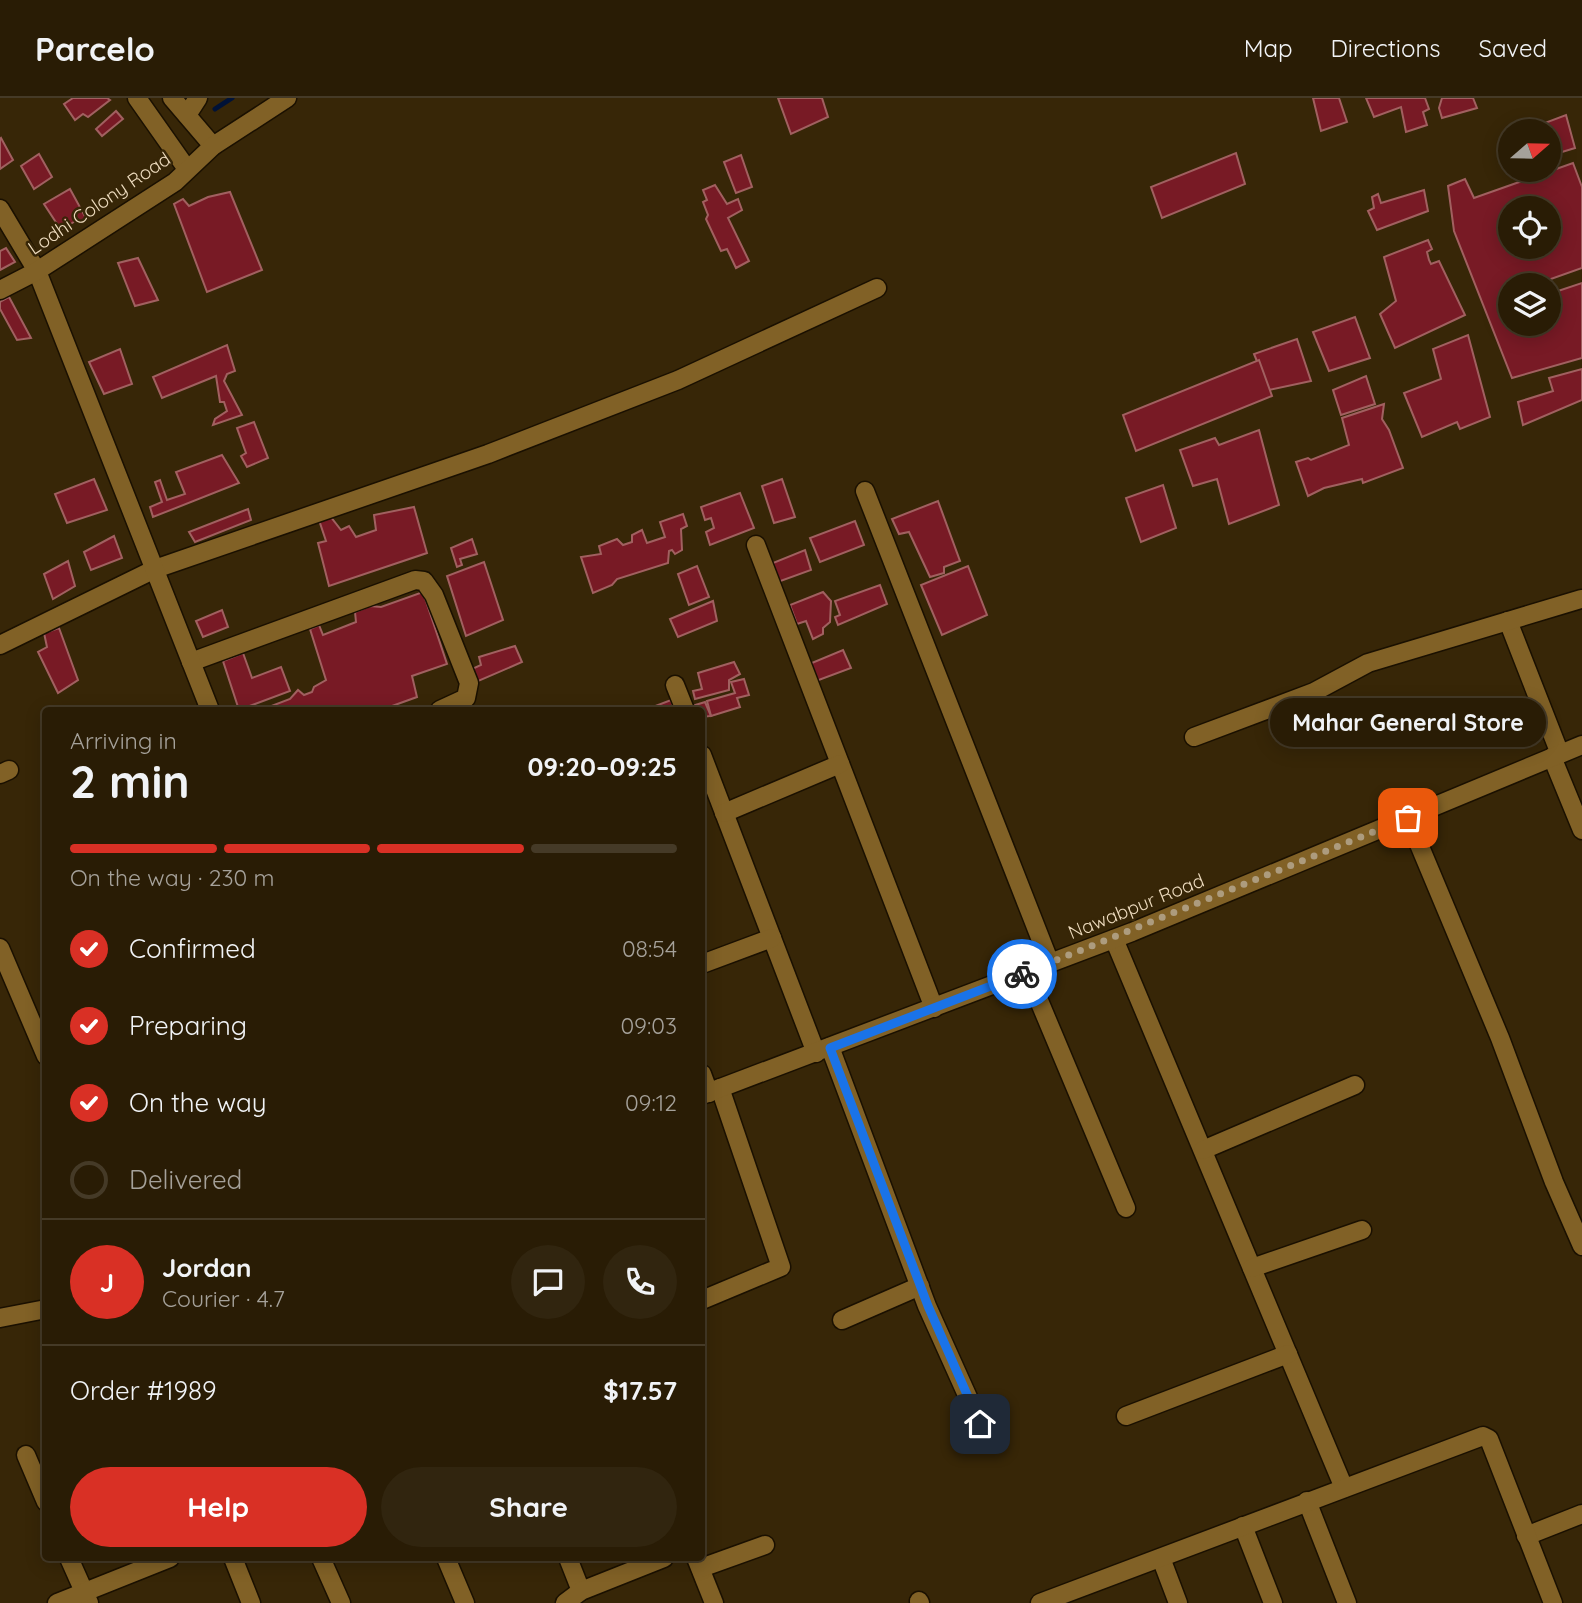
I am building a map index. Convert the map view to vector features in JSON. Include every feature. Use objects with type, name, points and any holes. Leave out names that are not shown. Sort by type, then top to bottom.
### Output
[{"type":"street","points":[[137,98],[187,169]]},
{"type":"street","points":[[172,98],[213,146]]},
{"type":"street","points":[[187,115],[198,98]]},
{"type":"street","name":"Lodhi Colony Road","points":[[0,290],[37,271],[174,181],[213,146],[287,98]]},
{"type":"street","points":[[0,209],[37,271],[209,707]]},
{"type":"street","points":[[0,645],[155,569],[488,454],[678,380],[877,288]]},
{"type":"street","points":[[865,491],[1050,963]]},
{"type":"street","points":[[756,545],[933,1008]]},
{"type":"street","points":[[191,662],[415,580],[424,581],[434,594],[469,683],[466,698],[446,707]]},
{"type":"street","points":[[1194,737],[1314,692],[1368,663],[1581,599]]},
{"type":"street","points":[[1508,621],[1582,830]]},
{"type":"street","points":[[675,685],[684,707]]},
{"type":"street","name":"Nawabpur Road","points":[[710,1092],[1114,939],[1582,745]]},
{"type":"street","points":[[705,763],[772,937],[823,1050],[980,1424]]},
{"type":"street","points":[[724,813],[840,764]]},
{"type":"street","points":[[1408,818],[1500,1038],[1554,1182],[1582,1246]]},
{"type":"street","points":[[705,963],[772,937]]},
{"type":"street","points":[[1114,939],[1344,1488]]},
{"type":"street","points":[[0,948],[42,1047]]},
{"type":"street","points":[[1027,972],[1126,1208]]},
{"type":"street","points":[[1203,1150],[1354,1085]]},
{"type":"street","points":[[705,1299],[781,1267],[710,1092]]},
{"type":"street","points":[[1252,1268],[1362,1230]]},
{"type":"street","points":[[842,1320],[920,1286]]},
{"type":"street","points":[[0,1318],[42,1310]]},
{"type":"street","points":[[1126,1416],[1288,1354]]},
{"type":"street","points":[[1040,1603],[1483,1436],[1489,1439],[1553,1603]]},
{"type":"street","points":[[26,1455],[42,1493]]},
{"type":"street","points":[[1307,1501],[1347,1603]]},
{"type":"street","points":[[1526,1536],[1582,1514]]},
{"type":"street","points":[[1243,1526],[1273,1603]]},
{"type":"street","points":[[713,1603],[698,1563],[765,1545]]},
{"type":"street","points":[[1161,1558],[1178,1603]]},
{"type":"street","points":[[70,1561],[86,1598]]},
{"type":"street","points":[[57,1603],[86,1598],[164,1561]]},
{"type":"street","points":[[234,1561],[251,1603]]},
{"type":"street","points":[[322,1561],[341,1603]]},
{"type":"street","points":[[447,1561],[465,1603]]},
{"type":"street","points":[[569,1561],[582,1591]]},
{"type":"street","points":[[565,1603],[582,1591],[657,1561]]},
{"type":"building","points":[[73,98],[110,100],[88,117],[83,114],[75,120],[64,104]]},
{"type":"building","points":[[778,98],[822,98],[828,117],[791,134]]},
{"type":"building","points":[[1313,98],[1339,98],[1347,122],[1321,131]]},
{"type":"building","points":[[1366,98],[1425,98],[1429,109],[1423,112],[1427,125],[1406,132],[1401,107],[1374,117]]},
{"type":"building","points":[[1442,98],[1473,98],[1477,108],[1442,118],[1439,108]]},
{"type":"building","points":[[116,111],[123,119],[102,136],[96,129]]},
{"type":"building","points":[[1566,115],[1575,148],[1561,152],[1561,119],[1555,119]]},
{"type":"building","points":[[0,139],[13,160],[0,169]]},
{"type":"building","points":[[1236,153],[1245,184],[1162,218],[1151,187]]},
{"type":"building","points":[[39,154],[52,177],[34,189],[21,166]]},
{"type":"building","points":[[741,155],[752,187],[736,193],[724,162]]},
{"type":"building","points":[[1573,163],[1582,187],[1582,268],[1561,275],[1561,273],[1498,273],[1498,336],[1561,336],[1561,290],[1582,283],[1582,358],[1512,378],[1454,231],[1448,186],[1465,179],[1474,198],[1519,182],[1561,182],[1561,167]]},
{"type":"building","points":[[715,185],[727,204],[738,199],[742,210],[728,218],[749,261],[736,268],[727,249],[721,251],[706,219],[708,215],[703,202],[707,200],[703,190]]},
{"type":"building","points":[[70,189],[87,220],[80,224],[77,220],[61,230],[44,204]]},
{"type":"building","points":[[1424,190],[1428,211],[1377,230],[1368,211],[1374,208],[1372,197],[1378,194],[1381,203]]},
{"type":"building","points":[[230,192],[262,270],[207,292],[174,204],[183,199],[189,206],[208,197]]},
{"type":"building","points":[[1428,240],[1432,249],[1427,252],[1429,260],[1431,264],[1439,261],[1465,315],[1395,348],[1380,314],[1396,301],[1384,257]]},
{"type":"building","points":[[6,248],[15,262],[0,270],[0,251]]},
{"type":"building","points":[[138,258],[158,300],[135,306],[118,263]]},
{"type":"building","points":[[9,297],[31,338],[17,340],[0,309],[0,302]]},
{"type":"building","points":[[1355,317],[1370,358],[1329,371],[1313,332]]},
{"type":"building","points":[[1468,335],[1490,417],[1460,429],[1457,422],[1422,437],[1404,393],[1441,379],[1433,349]]},
{"type":"building","points":[[1297,339],[1311,381],[1269,390],[1254,354]]},
{"type":"building","points":[[227,345],[235,371],[227,374],[224,381],[242,415],[213,425],[215,419],[227,411],[224,402],[220,402],[216,376],[162,398],[153,377]]},
{"type":"building","points":[[120,349],[132,384],[104,394],[89,362]]},
{"type":"building","points":[[1259,360],[1272,396],[1136,451],[1123,415]]},
{"type":"building","points":[[1582,369],[1582,400],[1523,425],[1518,402],[1553,391],[1549,378]]},
{"type":"building","points":[[1366,376],[1375,404],[1341,415],[1333,390]]},
{"type":"building","points":[[1384,404],[1382,419],[1389,430],[1403,468],[1363,483],[1362,479],[1324,488],[1308,496],[1296,462],[1308,458],[1311,460],[1349,445],[1342,418]]},
{"type":"building","points":[[254,422],[268,458],[247,467],[241,456],[246,453],[237,428]]},
{"type":"building","points":[[1259,430],[1279,505],[1229,524],[1217,479],[1193,486],[1180,450],[1215,438],[1219,445]]},
{"type":"building","points":[[222,455],[239,483],[153,517],[150,507],[162,502],[155,482],[160,480],[167,500],[185,494],[176,472]]},
{"type":"building","points":[[94,479],[107,510],[67,523],[55,494]]},
{"type":"building","points":[[782,479],[795,517],[774,523],[762,486]]},
{"type":"building","points":[[1163,485],[1176,528],[1141,542],[1126,498]]},
{"type":"building","points":[[740,493],[754,528],[710,545],[706,532],[714,528],[711,518],[705,520],[701,507]]},
{"type":"building","points":[[938,501],[960,561],[944,567],[944,573],[930,577],[909,532],[899,534],[892,519]]},
{"type":"building","points":[[414,507],[427,553],[329,586],[318,543],[326,541],[319,520],[330,516],[341,530],[349,526],[356,537],[376,530],[374,515]]},
{"type":"building","points":[[248,509],[251,520],[195,542],[189,532]]},
{"type":"building","points":[[683,514],[687,526],[681,529],[682,550],[675,554],[672,550],[669,551],[668,563],[617,579],[612,585],[593,593],[581,557],[601,554],[599,546],[617,539],[623,545],[632,542],[632,535],[642,530],[647,543],[665,537],[660,522]]},
{"type":"building","points":[[855,521],[864,545],[820,562],[810,538]]},
{"type":"building","points":[[114,536],[122,558],[91,570],[84,552]]},
{"type":"building","points":[[472,539],[477,554],[460,559],[462,565],[457,567],[451,548]]},
{"type":"building","points":[[805,550],[811,570],[775,583],[768,565]]},
{"type":"building","points":[[68,561],[75,586],[53,599],[44,574]]},
{"type":"building","points":[[484,562],[503,620],[466,636],[447,576]]},
{"type":"building","points":[[697,566],[709,597],[689,605],[678,574]]},
{"type":"building","points":[[968,566],[987,615],[942,635],[921,585]]},
{"type":"building","points":[[880,585],[887,604],[838,625],[835,617],[840,615],[835,601]]},
{"type":"building","points":[[423,592],[447,664],[412,676],[417,697],[389,707],[269,707],[290,699],[298,690],[304,695],[312,692],[314,687],[326,680],[310,629],[319,625],[323,635],[356,622],[355,612],[370,606],[381,607]]},
{"type":"building","points":[[823,592],[831,601],[830,622],[823,628],[823,634],[813,639],[806,621],[797,624],[790,605]]},
{"type":"building","points":[[713,601],[717,621],[678,637],[670,619]]},
{"type":"building","points":[[222,610],[228,627],[203,637],[196,621]]},
{"type":"building","points":[[59,628],[78,680],[58,693],[38,652],[47,647],[44,633]]},
{"type":"building","points":[[515,646],[522,662],[476,682],[472,669],[481,665],[479,657]]},
{"type":"building","points":[[843,650],[851,668],[816,681],[807,665]]},
{"type":"building","points":[[243,653],[252,678],[281,667],[290,691],[247,707],[238,707],[223,661]]},
{"type":"building","points":[[734,662],[740,674],[729,680],[729,690],[695,699],[693,691],[702,689],[698,673]]},
{"type":"building","points":[[744,679],[749,695],[737,698],[740,707],[711,716],[707,701],[735,693],[731,682]]},
{"type":"building","points":[[671,700],[673,707],[653,707]]},
{"type":"building","points":[[705,702],[711,716],[705,717],[705,707],[689,707]]},
{"type":"waterway","points":[[215,109],[232,98]]},
{"type":"way so far","points":[[1022,974],[1132,932],[1408,818]]},
{"type":"place","name":"Mahar General Store","points":[[1408,818]]},
{"type":"route","points":[[980,1424],[928,1306],[830,1048],[1022,974]]}]
